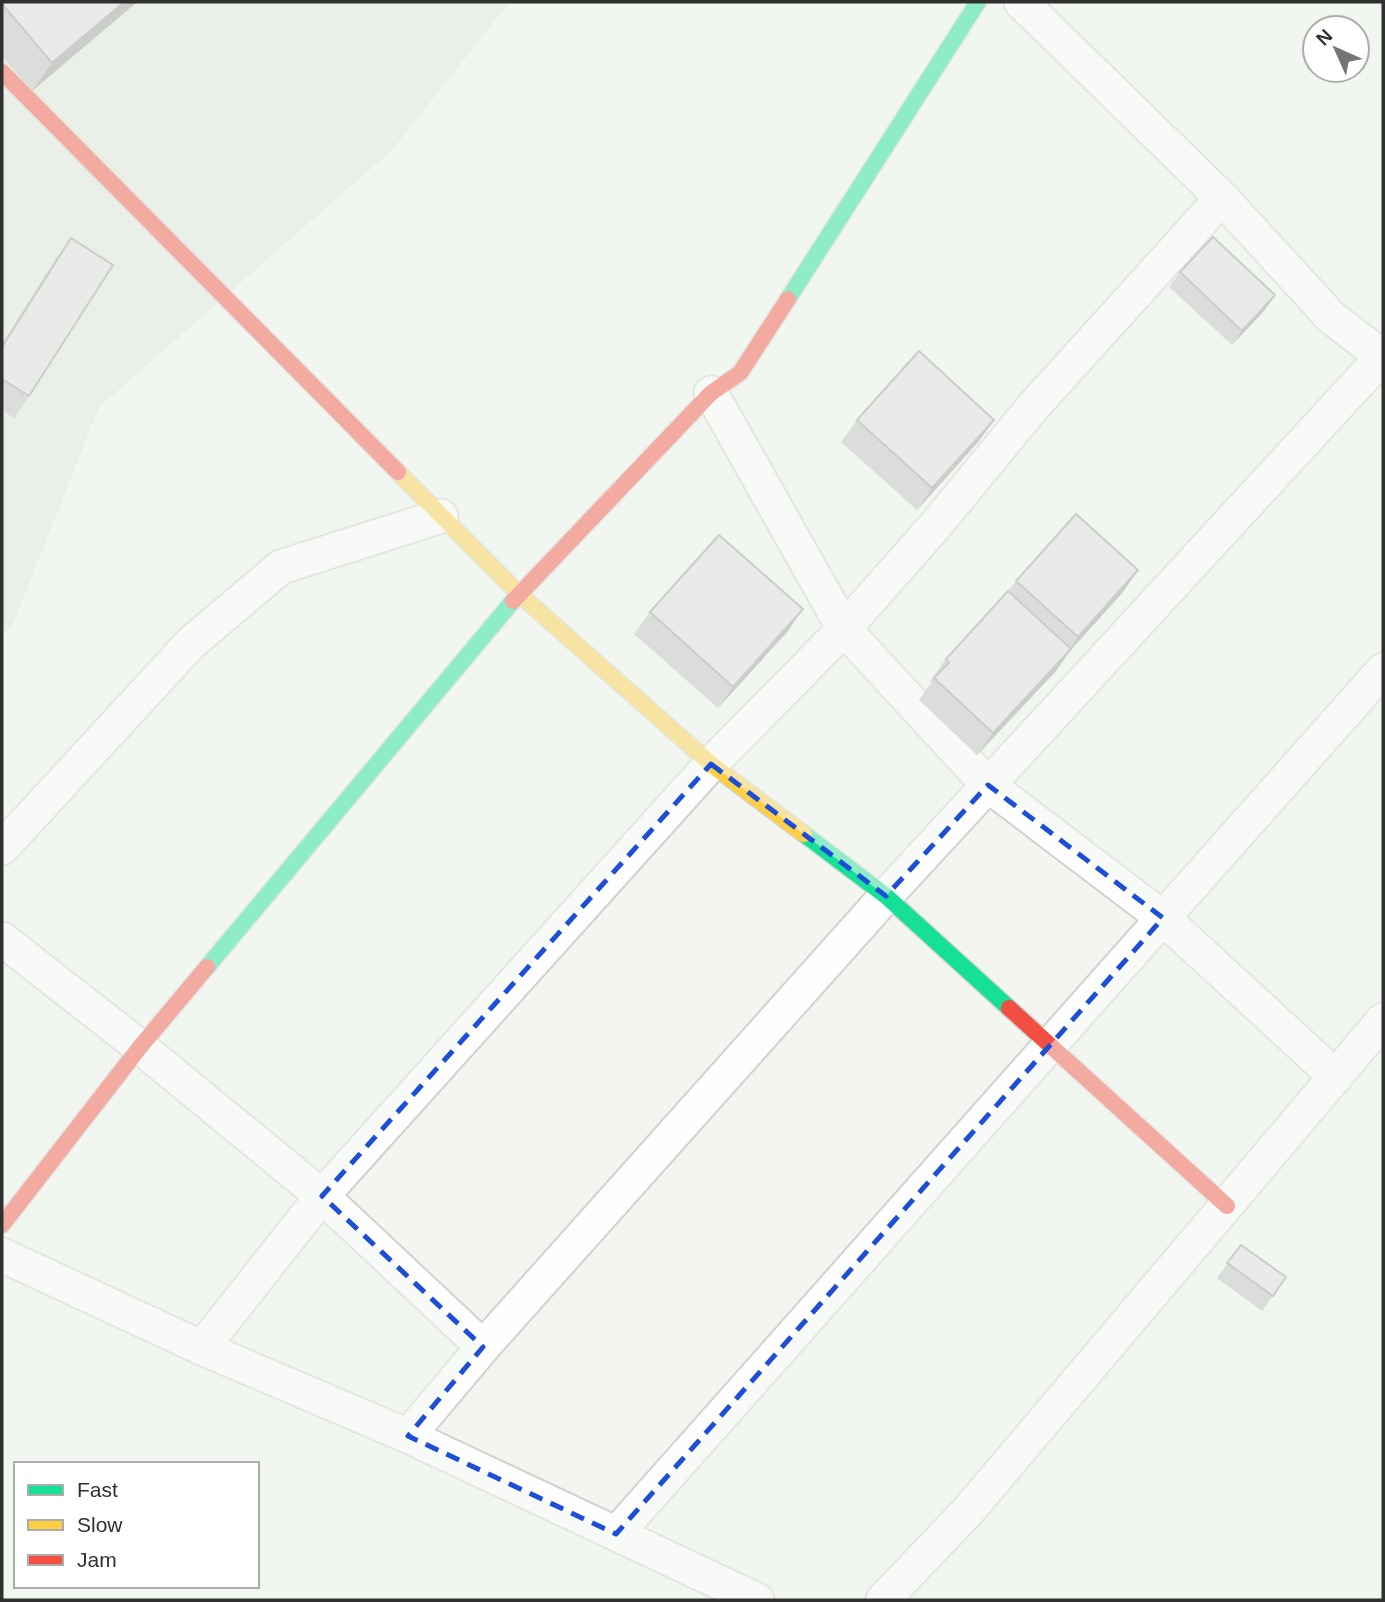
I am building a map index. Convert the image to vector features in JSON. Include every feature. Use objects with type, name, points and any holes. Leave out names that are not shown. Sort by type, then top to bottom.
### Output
[{"type":"street","points":[[2,1225],[140,1047],[519,594],[711,393],[740,373],[978,2]]},
{"type":"street","points":[[408,1436],[483,1347],[886,896],[1383,356],[1332,318],[1222,198],[1021,2]]},
{"type":"street","points":[[2,72],[519,594],[711,764],[886,896],[1227,1206]]},
{"type":"street","points":[[202,1348],[322,1196],[711,764],[844,628],[940,520],[1032,408],[1222,198]]},
{"type":"street","points":[[711,393],[844,628],[988,785],[1163,918],[1336,1077]]},
{"type":"street","points":[[2,848],[191,643],[281,567],[441,516]]},
{"type":"street","points":[[616,1534],[1383,670]]},
{"type":"street","points":[[2,939],[140,1047],[322,1196],[483,1347]]},
{"type":"street","points":[[883,1600],[968,1510],[1383,1020]]},
{"type":"street","points":[[2,1255],[202,1348],[408,1436],[757,1600]]},
{"type":"highlighted area","points":[[711,764],[886,896],[988,785],[1163,918],[616,1534],[408,1436],[483,1347],[322,1196]]},
{"type":"shaded area","points":[[2,2],[510,2],[392,150],[99,407],[13,624],[2,636]]},
{"type":"building","points":[[2,2],[124,2],[52,63]]},
{"type":"building","points":[[1213,237],[1275,295],[1242,331],[1180,272]]},
{"type":"building","points":[[71,238],[113,265],[29,396],[2,379],[2,347]]},
{"type":"building","points":[[919,351],[994,420],[932,488],[857,420]]},
{"type":"building","points":[[1076,514],[1138,570],[1078,637],[1016,581]]},
{"type":"building","points":[[719,535],[803,609],[733,687],[650,612]]},
{"type":"building","points":[[1008,591],[1071,649],[993,733],[934,678],[949,663],[946,659]]},
{"type":"building","points":[[1241,1245],[1286,1277],[1273,1296],[1227,1263]]},
{"type":"traffic: fast","points":[[788,299],[978,2]]},
{"type":"traffic: fast","points":[[207,967],[513,601]]},
{"type":"traffic: fast","points":[[804,834],[886,896],[1009,1008]]},
{"type":"traffic: slow","points":[[398,472],[519,594],[711,764],[804,834]]},
{"type":"traffic: jam","points":[[2,72],[398,472]]},
{"type":"traffic: jam","points":[[513,601],[711,393],[740,373],[788,299]]},
{"type":"traffic: jam","points":[[2,1225],[140,1047],[207,967]]},
{"type":"traffic: jam","points":[[1009,1008],[1227,1206]]}]
